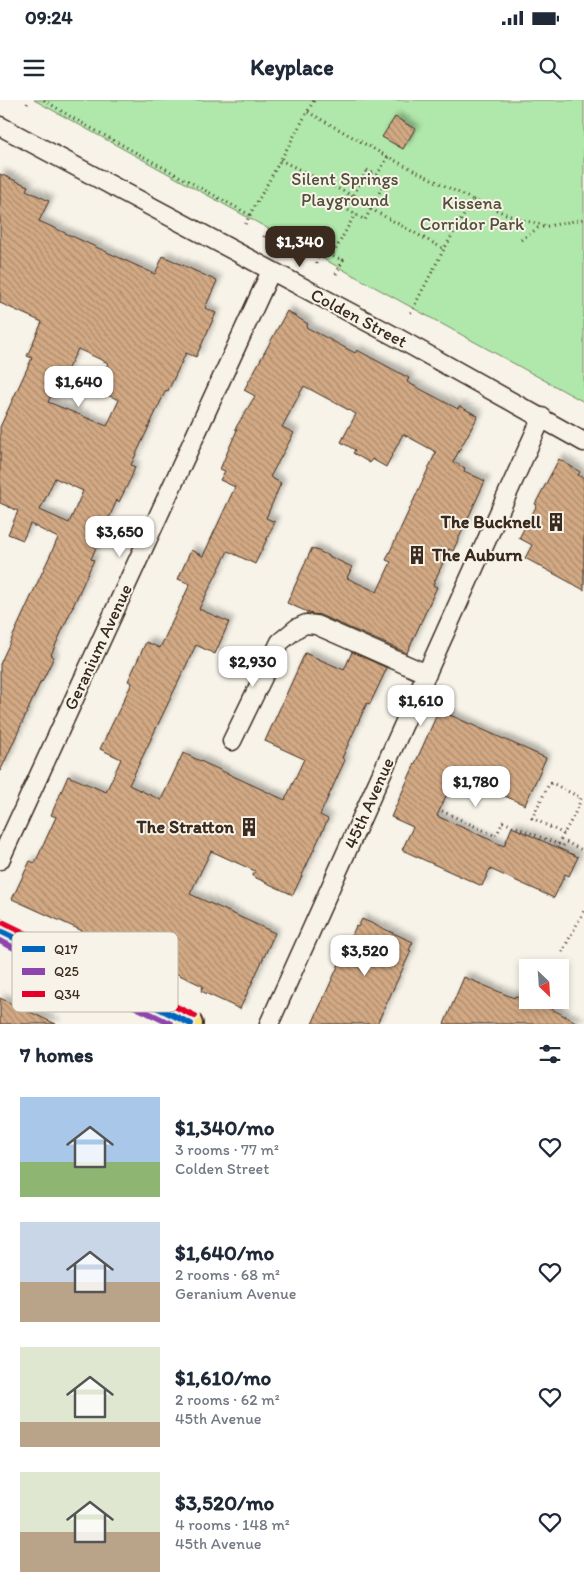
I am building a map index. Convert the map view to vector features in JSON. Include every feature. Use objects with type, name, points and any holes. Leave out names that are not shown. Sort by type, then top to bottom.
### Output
[{"type":"main road","points":[[0,931],[12,937]]},
{"type":"main road","points":[[166,1012],[191,1024]]},
{"type":"street","name":"Colden Street","points":[[0,126],[396,337],[584,442]]},
{"type":"street","name":"Geranium Avenue","points":[[0,860],[271,271]]},
{"type":"street","name":"45th Avenue","points":[[269,1024],[542,418]]},
{"type":"street","points":[[232,741],[280,642],[297,628],[306,624],[316,625],[427,674]]},
{"type":"path","points":[[44,100],[71,117],[250,214]]},
{"type":"path","points":[[245,224],[314,100]]},
{"type":"path","points":[[308,112],[388,157],[473,200],[518,219],[547,226]]},
{"type":"path","points":[[376,175],[388,157]]},
{"type":"path","points":[[280,160],[353,196]]},
{"type":"path","points":[[367,170],[386,180],[365,220],[346,209],[353,196],[367,170]]},
{"type":"path","points":[[410,314],[444,249],[473,200]]},
{"type":"path","points":[[371,209],[444,249]]},
{"type":"path","points":[[332,256],[355,214]]},
{"type":"path","points":[[521,240],[538,228],[584,219]]},
{"type":"path","points":[[316,264],[322,250],[343,260],[336,274]]},
{"type":"path","points":[[558,844],[564,834],[578,807],[581,798],[552,783],[549,784],[532,818],[564,834]]},
{"type":"path","points":[[442,811],[496,836],[503,822],[563,846],[566,842],[584,851]]},
{"type":"path","points":[[562,952],[584,911]]},
{"type":"green space","name":"Kissena Corridor Park","points":[[34,100],[584,100],[584,402]]},
{"type":"building","points":[[395,117],[415,129],[403,149],[382,137]]},
{"type":"building","points":[[0,174],[28,186],[26,190],[49,201],[39,221],[155,274],[163,256],[217,281],[205,308],[216,313],[196,357],[186,353],[168,391],[166,390],[131,465],[135,467],[131,478],[119,502],[117,500],[91,559],[94,560],[51,655],[54,657],[41,681],[0,772],[0,664],[58,538],[30,524],[23,540],[8,534],[18,511],[0,503],[0,427],[32,358],[27,356],[42,322],[0,303]],"holes":[[[78,349],[108,363],[96,390],[119,400],[107,426],[48,402],[62,372],[65,374]],[[55,478],[83,491],[69,523],[40,510]]]},
{"type":"building","points":[[287,311],[308,324],[306,327],[355,353],[357,350],[409,378],[407,382],[458,409],[459,406],[478,416],[453,462],[465,468],[464,471],[485,481],[453,551],[449,549],[433,585],[437,587],[407,653],[320,615],[312,614],[287,603],[312,548],[352,567],[347,578],[377,592],[391,562],[386,560],[436,452],[403,434],[386,467],[372,459],[370,463],[353,453],[355,450],[341,442],[356,414],[304,386],[282,427],[294,433],[270,477],[281,483],[266,518],[275,522],[255,564],[228,551],[199,609],[229,622],[215,654],[196,645],[129,785],[161,800],[183,753],[285,800],[304,759],[265,741],[305,653],[344,670],[352,652],[387,668],[370,704],[367,703],[342,758],[345,760],[320,815],[328,819],[293,895],[252,876],[255,871],[211,851],[190,894],[275,933],[240,1009],[201,991],[203,986],[178,974],[178,932],[85,932],[12,899],[30,861],[35,863],[56,817],[51,815],[68,776],[106,792],[121,759],[100,749],[132,683],[128,681],[146,642],[160,648],[190,584],[178,579],[191,550],[203,556],[235,487],[220,480],[225,471],[220,469],[237,430],[235,429],[255,396],[244,390]]},
{"type":"building","name":"The Bucknell","points":[[559,459],[580,472],[578,475],[584,478],[584,590],[525,558],[532,545],[519,538]]},
{"type":"building","points":[[439,710],[546,758],[525,805],[456,774],[437,816],[504,846],[512,827],[578,857],[569,876],[565,874],[554,898],[490,869],[482,886],[402,850],[413,827],[391,817]]},
{"type":"building","points":[[362,919],[413,942],[409,950],[411,951],[377,1024],[312,1024],[356,926],[358,927]]},
{"type":"building","points":[[464,977],[514,998],[515,996],[519,998],[519,1009],[552,1009],[580,1024],[444,1024]]},
{"type":"building","points":[[0,998],[12,1004],[12,1012],[30,1012],[56,1024],[0,1024]]},
{"type":"transit line","name":"Q34","points":[[4,923],[22,932]]},
{"type":"transit line","name":"Q17","points":[[0,931],[12,937]]},
{"type":"transit line","name":"Q25","points":[[0,941],[12,947]]},
{"type":"transit line","name":"Q34","points":[[178,1008],[195,1016]]},
{"type":"transit line","name":"Q25","points":[[146,1012],[171,1024]]},
{"type":"transit line","name":"Q17","points":[[166,1012],[191,1024]]},
{"type":"place","name":"The Bucknell","points":[[556,522]]},
{"type":"place","name":"The Auburn","points":[[417,555]]},
{"type":"place","name":"The Stratton","points":[[249,827]]},
{"type":"park label","name":"Silent Springs Playground","points":[[345,189]]}]
